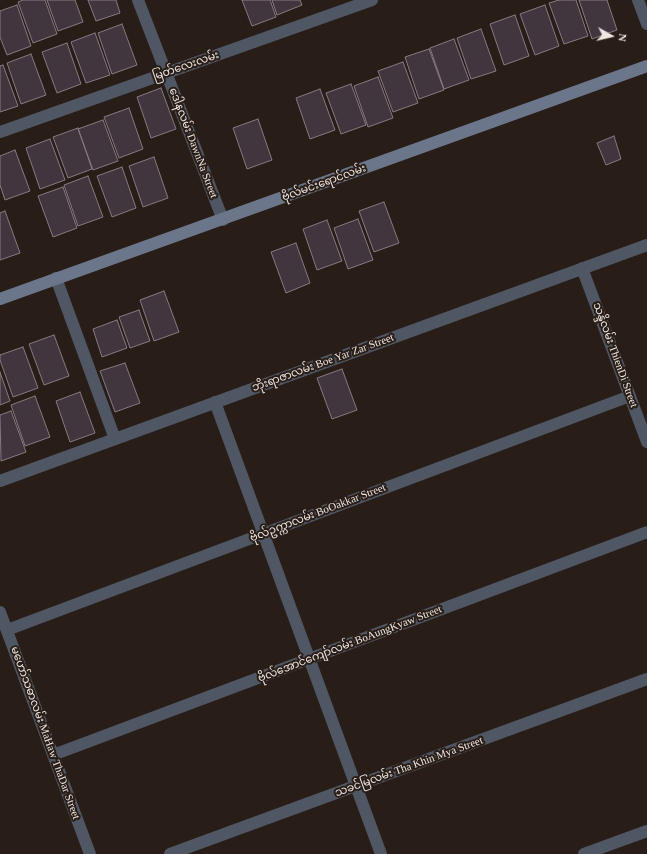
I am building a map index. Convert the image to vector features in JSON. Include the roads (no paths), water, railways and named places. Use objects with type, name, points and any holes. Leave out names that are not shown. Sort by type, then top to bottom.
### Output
[{"type":"street","name":"ဒေါနလမ်း DawnNa Street","points":[[138,0],[223,220]]},
{"type":"street","name":"မြတ်လေးလမ်း","points":[[0,132],[372,0]]},
{"type":"street","points":[[638,0],[647,24]]},
{"type":"street","name":"ဗိုလ်မင်းရောင်လမ်း","points":[[0,299],[223,220],[647,66]]},
{"type":"street","name":"ဘိုးရာဇာလမ်း Boe Yar Zar Street","points":[[0,481],[647,245]]},
{"type":"street","name":"သန္ဒိလမ်း ThienDi Street","points":[[582,268],[647,442]]},
{"type":"street","points":[[56,278],[115,439]]},
{"type":"street","name":"ဗိုလ်ဥက္ကာလမ်း BoOakkar Street","points":[[7,630],[630,396]]},
{"type":"street","points":[[215,402],[381,854]]},
{"type":"street","name":"ဗိုလ်အောင်ကျော်လမ်း BoAungKyaw Street","points":[[53,756],[647,532]]},
{"type":"street","name":"မဟော်သဓာလမ်း MaHaw ThaDar Street","points":[[0,612],[90,854]]},
{"type":"street","name":"သခင်မြလမ်း Tha Khin Mya Street","points":[[170,854],[357,787],[647,679]]},
{"type":"street","points":[[584,854],[647,831]]}]
